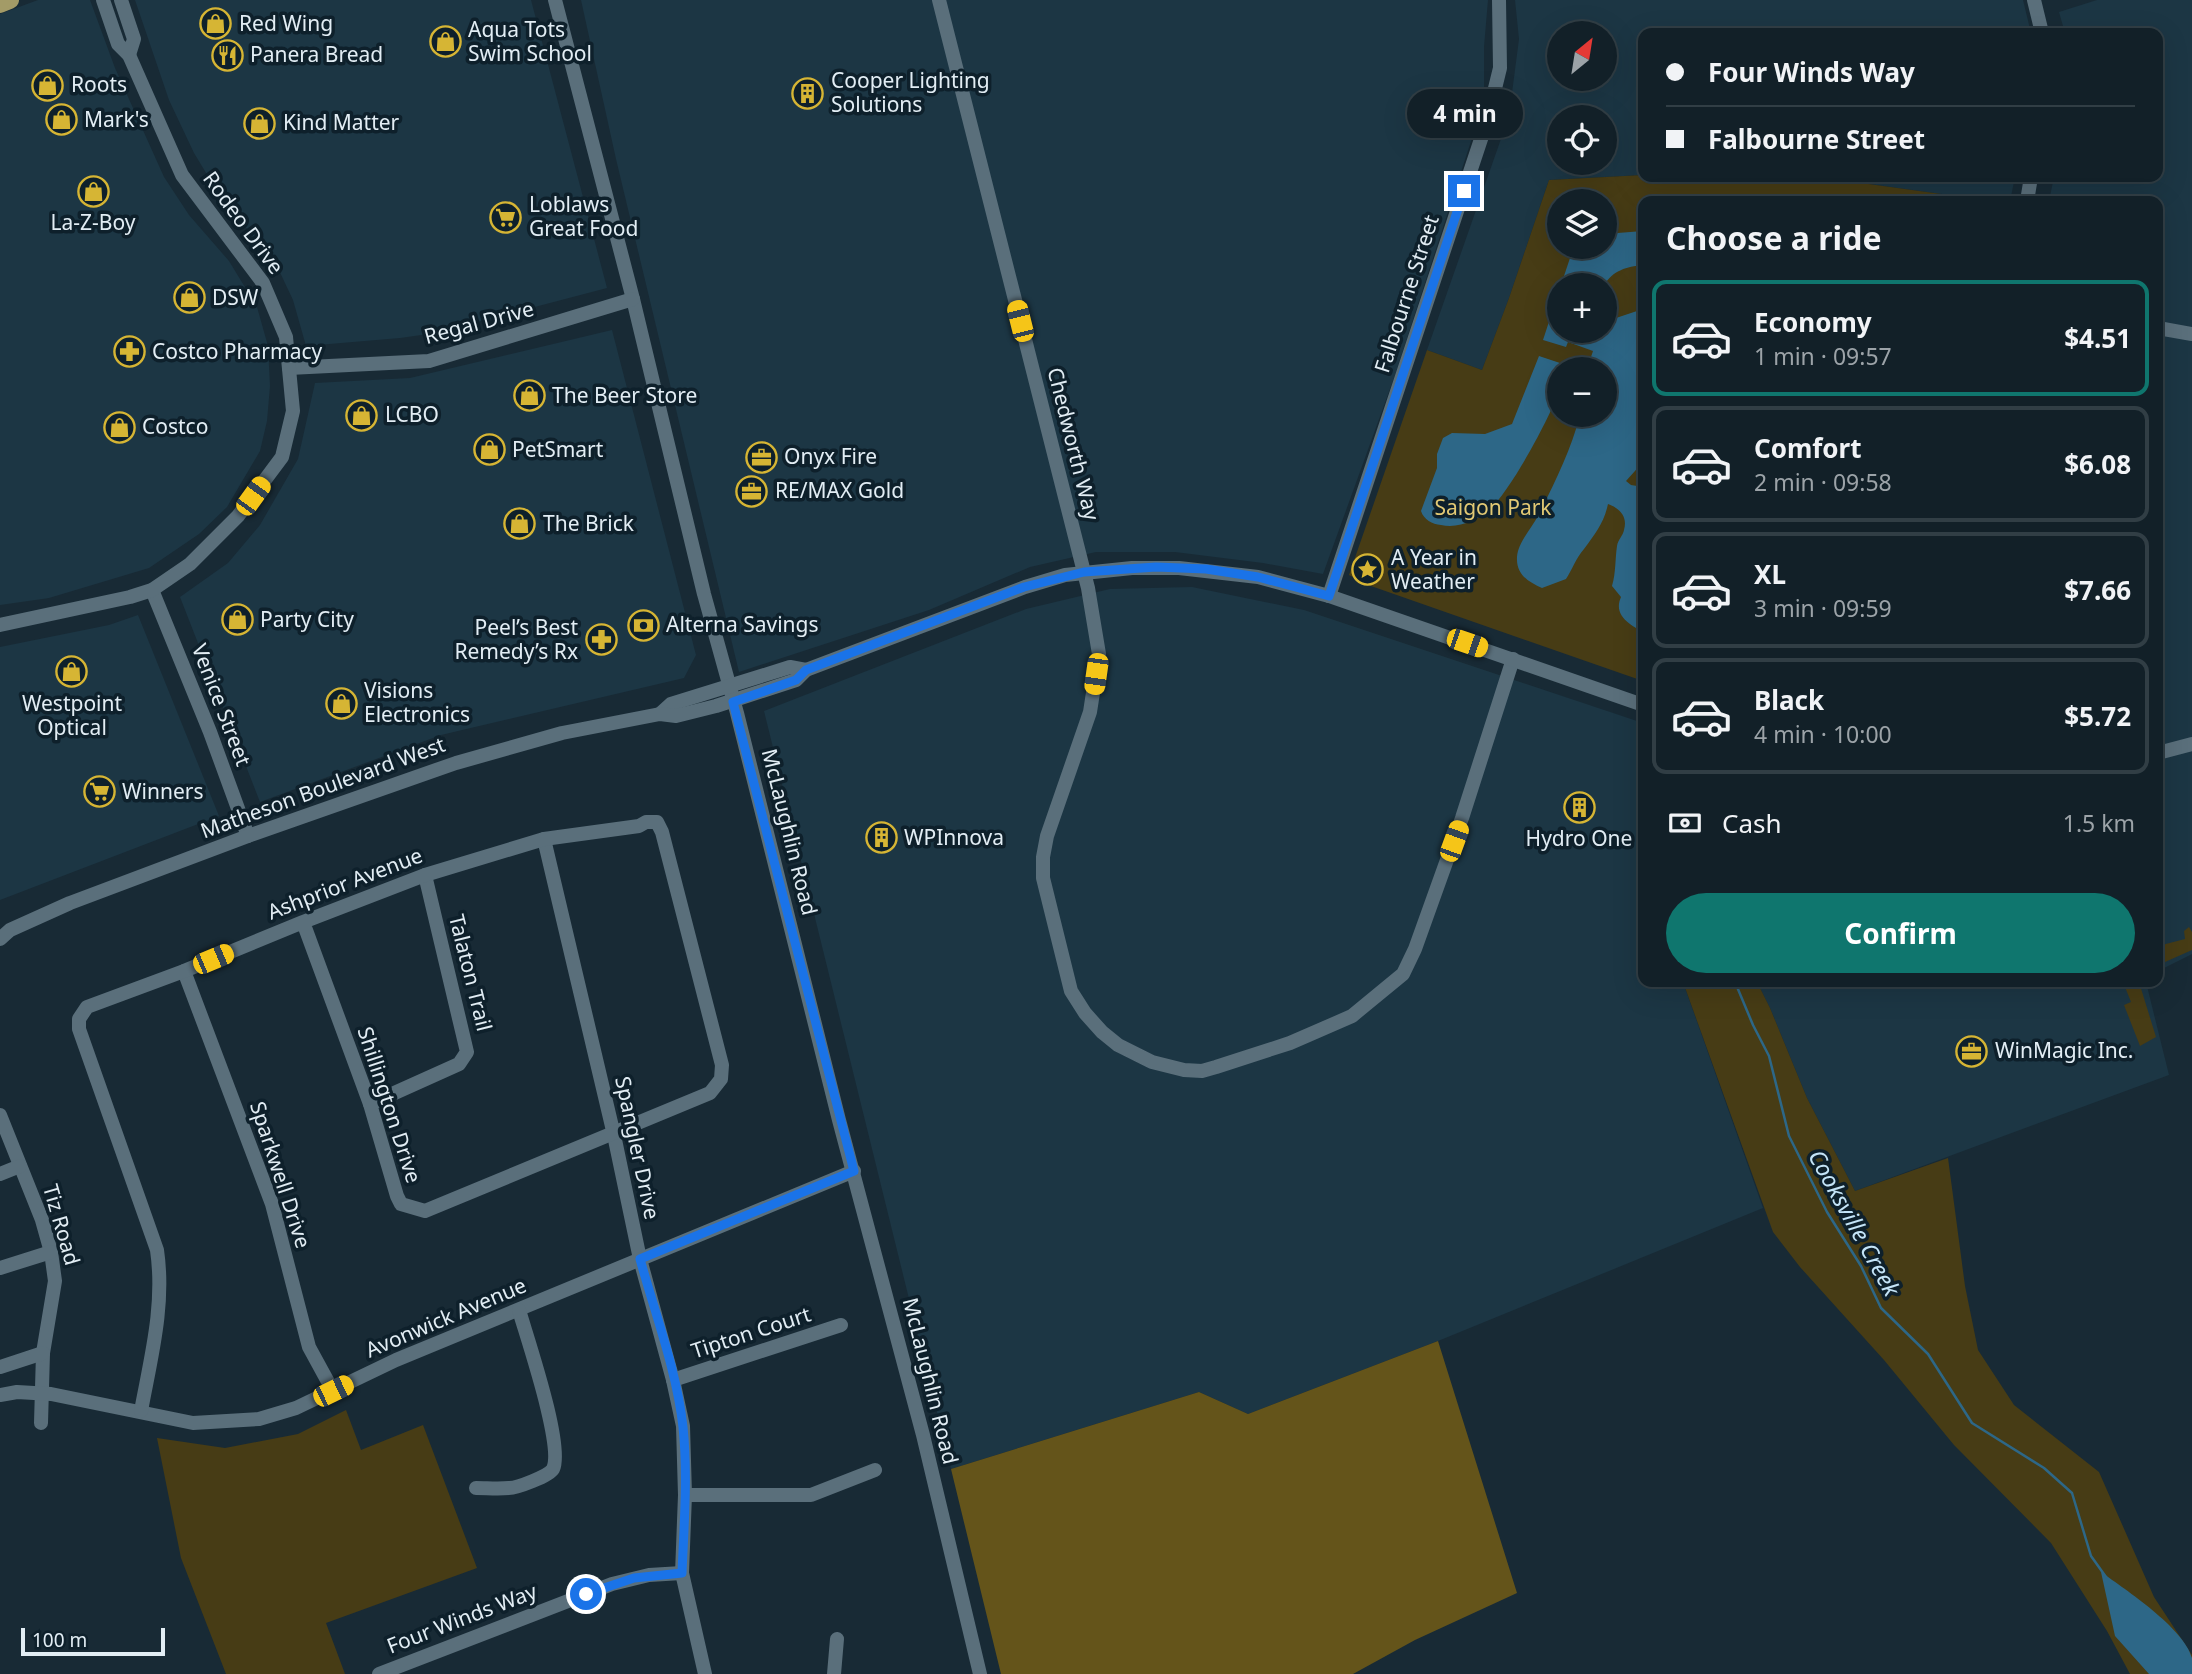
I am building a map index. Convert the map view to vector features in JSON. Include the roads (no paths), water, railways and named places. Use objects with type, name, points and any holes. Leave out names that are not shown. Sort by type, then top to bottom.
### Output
[{"type":"main road","points":[[0,4],[10,0]]},
{"type":"street","name":"Rodeo Drive","points":[[0,625],[84,608],[152,590],[190,564],[238,516],[282,457],[293,411],[286,337],[263,283],[182,176],[130,55],[118,44],[103,0]]},
{"type":"street","name":"Rodeo Drive","points":[[121,0],[134,38],[130,55]]},
{"type":"street","name":"McLaughlin Road","points":[[555,0],[633,299],[693,551],[923,1435],[980,1674]]},
{"type":"street","name":"Chedworth Way","points":[[939,0],[1084,572],[1099,654],[1090,712],[1047,836],[1043,857],[1043,878],[1071,991],[1085,1013],[1118,1045],[1152,1062],[1184,1070],[1202,1071],[1290,1043],[1352,1016],[1403,974],[1415,949],[1462,818],[1513,659]]},
{"type":"street","name":"Falbourne Street","points":[[1329,596],[1487,121],[1500,68],[1499,0]]},
{"type":"street","points":[[2034,0],[2041,28]]},
{"type":"street","name":"Regal Drive","points":[[289,368],[429,360],[633,299]]},
{"type":"street","points":[[2163,329],[2192,334]]},
{"type":"street","name":"Matheson Boulevard West","points":[[3,932],[63,906],[248,836],[456,763],[562,733],[660,714],[676,716],[733,702],[796,680],[806,670],[1024,587],[1084,572],[1156,567],[1206,569],[1258,577],[1329,596],[1638,703]]},
{"type":"street","name":"Venice Street","points":[[152,590],[210,732],[248,836]]},
{"type":"street","name":"Matheson Boulevard West","points":[[660,714],[671,704],[790,667],[806,670]]},
{"type":"street","points":[[2163,752],[2192,744]]},
{"type":"street","name":"Ashprior Avenue","points":[[141,1411],[159,1317],[160,1275],[157,1250],[79,1029],[79,1019],[87,1007],[425,875],[544,839],[657,822],[722,1065],[721,1079],[710,1094],[614,1135]]},
{"type":"street","name":"Spangler Drive","points":[[544,839],[614,1135],[640,1259],[683,1426],[685,1495],[682,1573],[705,1674]]},
{"type":"street","name":"Talaton Trail","points":[[370,1104],[460,1064],[467,1052],[425,875]]},
{"type":"street","name":"Shillington Drive","points":[[303,922],[370,1104],[401,1204],[425,1211],[614,1135]]},
{"type":"street","name":"Sparkwell Drive","points":[[184,971],[272,1203],[305,1336],[333,1391]]},
{"type":"street","name":"Tiz Road","points":[[0,1115],[42,1220],[51,1252],[55,1281],[43,1353],[41,1423]]},
{"type":"street","points":[[0,1174],[20,1166]]},
{"type":"street","name":"Avonwick Avenue","points":[[0,1395],[17,1392],[42,1394],[141,1411],[192,1423],[228,1423],[271,1415],[296,1408],[396,1360],[854,1171]]},
{"type":"street","points":[[0,1268],[51,1252]]},
{"type":"street","points":[[476,1488],[511,1488],[548,1474],[553,1469],[555,1457],[551,1422],[519,1310]]},
{"type":"street","name":"Tipton Court","points":[[673,1380],[841,1325]]},
{"type":"street","points":[[0,1367],[43,1353]]},
{"type":"street","points":[[685,1495],[811,1494],[875,1469]]},
{"type":"street","name":"Four Winds Way","points":[[379,1674],[612,1584],[649,1575],[682,1573]]},
{"type":"street","points":[[834,1674],[837,1639]]},
{"type":"water","points":[[1638,231],[1638,266],[1616,273],[1565,273],[1570,259],[1617,259],[1617,233]]},
{"type":"water","points":[[1638,311],[1638,468],[1626,481],[1638,486],[1638,629],[1621,614],[1621,597],[1612,586],[1618,541],[1625,521],[1622,513],[1612,506],[1608,504],[1599,528],[1566,579],[1542,588],[1524,577],[1517,563],[1520,546],[1557,478],[1576,427],[1617,427],[1617,357],[1591,357],[1593,351],[1571,343],[1617,343],[1617,318]]},
{"type":"water","points":[[1539,356],[1547,359],[1547,419],[1508,488],[1490,509],[1467,523],[1448,526],[1424,517],[1421,511],[1437,468],[1437,454],[1443,438],[1452,433],[1485,434],[1512,424]]},
{"type":"water","points":[[2101,1572],[2153,1610],[2178,1634],[2192,1658],[2192,1674],[2149,1674],[2115,1636]]},
{"type":"waterway","name":"Cooksville Creek","points":[[1737,987],[1769,1056],[1789,1136],[1827,1212],[1861,1266],[1881,1308],[1928,1354],[1972,1423],[2044,1468],[2072,1493],[2091,1556],[2106,1577]]},
{"type":"place","name":"Red Wing","points":[[216,24]]},
{"type":"place","name":"Aqua Tots Swim School","points":[[445,42]]},
{"type":"place","name":"Panera Bread","points":[[227,55]]},
{"type":"place","name":"Roots","points":[[48,85]]},
{"type":"place","name":"Cooper Lighting Solutions","points":[[808,93]]},
{"type":"place","name":"Mark's","points":[[61,120]]},
{"type":"place","name":"Kind Matter","points":[[260,123]]},
{"type":"place","name":"La-Z-Boy","points":[[93,191]]},
{"type":"place","name":"Loblaws Great Food","points":[[506,217]]},
{"type":"place","name":"DSW","points":[[189,298]]},
{"type":"place","name":"Costco Pharmacy","points":[[129,352]]},
{"type":"place","name":"The Beer Store","points":[[529,396]]},
{"type":"place","name":"LCBO","points":[[362,415]]},
{"type":"place","name":"Costco","points":[[119,427]]},
{"type":"place","name":"PetSmart","points":[[489,450]]},
{"type":"place","name":"Onyx Fire","points":[[761,457]]},
{"type":"place","name":"RE/MAX Gold","points":[[752,491]]},
{"type":"place","name":"The Brick","points":[[520,524]]},
{"type":"place","name":"A Year in Weather","points":[[1368,570]]},
{"type":"place","name":"Party City","points":[[237,620]]},
{"type":"place","name":"Alterna Savings","points":[[643,625]]},
{"type":"place","name":"Peel’s Best Remedy’s Rx","points":[[601,640]]},
{"type":"place","name":"Westpoint Optical","points":[[72,672]]},
{"type":"place","name":"Visions Electronics","points":[[341,703]]},
{"type":"place","name":"Winners","points":[[99,792]]},
{"type":"place","name":"Hydro One","points":[[1579,807]]},
{"type":"place","name":"WPInnova","points":[[881,838]]},
{"type":"place","name":"WinMagic Inc.","points":[[1972,1051]]},
{"type":"park label","name":"Saigon Park","points":[[1493,508]]}]
